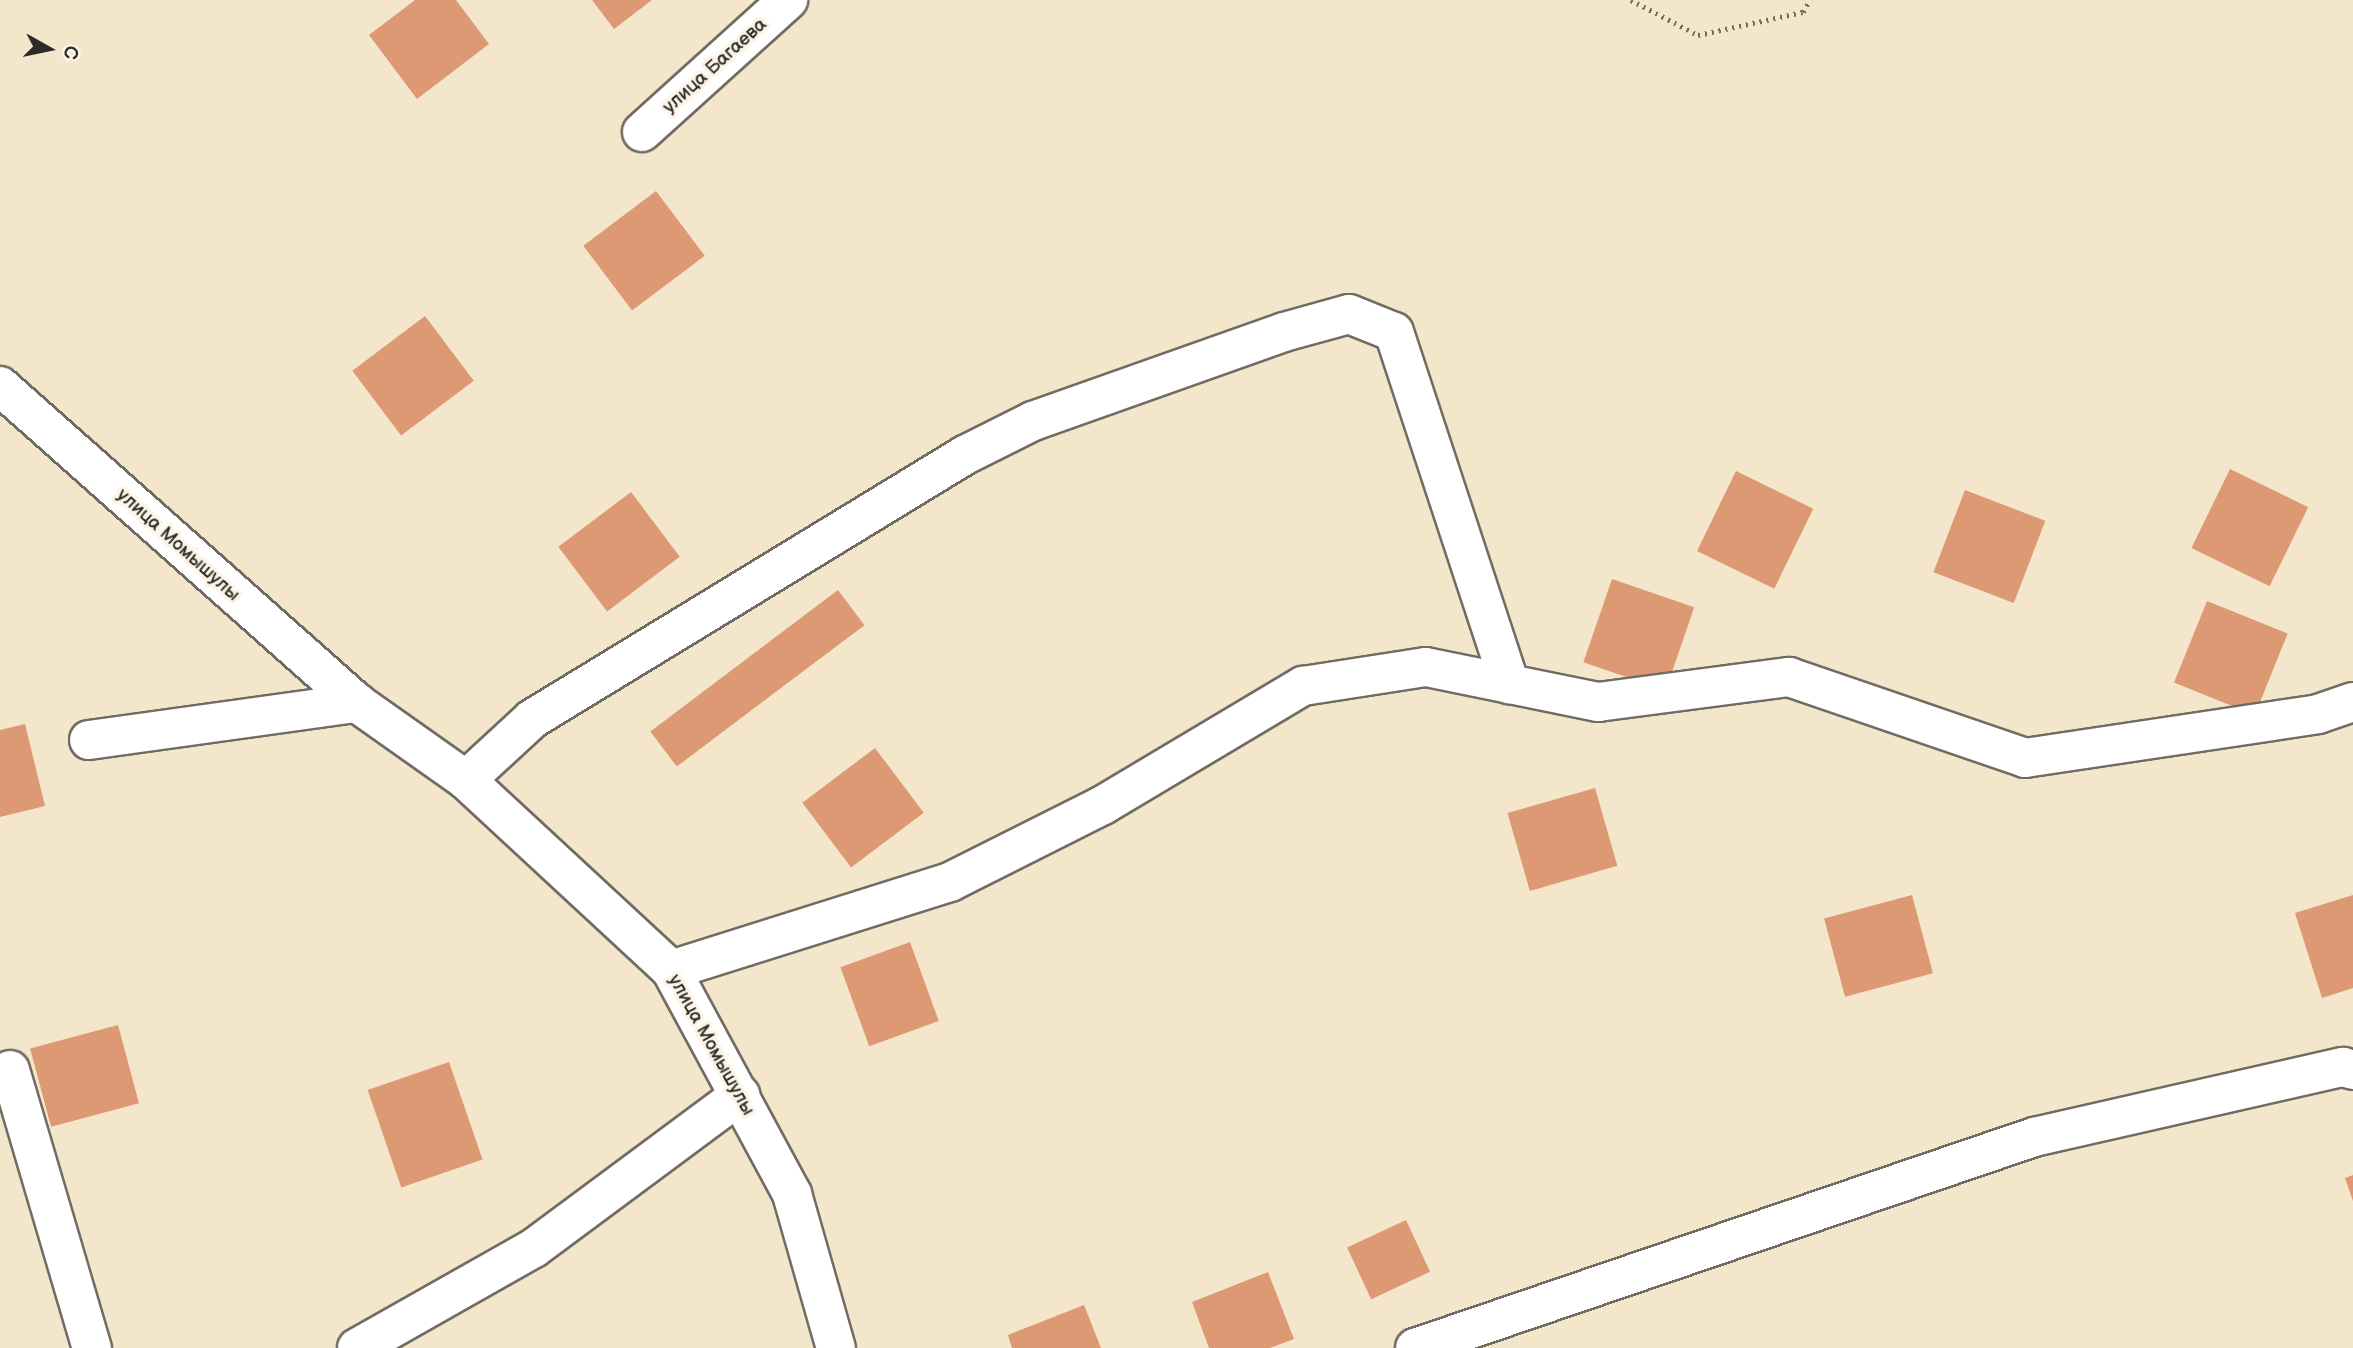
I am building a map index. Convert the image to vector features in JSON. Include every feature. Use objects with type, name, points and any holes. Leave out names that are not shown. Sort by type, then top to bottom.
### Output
[{"type":"street","name":"улица Багаева","points":[[642,132],[788,0]]},
{"type":"street","points":[[466,780],[532,719],[965,455],[1033,421],[1284,332],[1349,314],[1394,332],[1510,684]]},
{"type":"street","name":"улица Момышулы","points":[[0,386],[357,703],[466,780],[671,970],[792,1194],[836,1348]]},
{"type":"street","points":[[671,970],[950,881],[1103,805],[1303,687],[1426,667],[1598,702],[1789,677],[2025,758],[2318,714],[2353,702]]},
{"type":"street","points":[[89,740],[357,703]]},
{"type":"street","points":[[1415,1348],[2035,1137],[2343,1067],[2353,1070]]},
{"type":"street","points":[[10,1070],[92,1348]]},
{"type":"street","points":[[357,1348],[534,1248],[740,1095]]},
{"type":"path","points":[[1631,0],[1698,35],[1803,12],[1810,0]]},
{"type":"building","points":[[415,0],[456,0],[489,44],[417,99],[369,35]]},
{"type":"building","points":[[592,0],[652,0],[614,29]]},
{"type":"building","points":[[656,191],[705,256],[632,310],[583,246]]},
{"type":"building","points":[[425,316],[474,381],[401,435],[352,371]]},
{"type":"building","points":[[2230,469],[2308,507],[2270,586],[2191,548]]},
{"type":"building","points":[[1736,471],[1813,509],[1774,589],[1697,551]]},
{"type":"building","points":[[1965,490],[2045,521],[2014,603],[1933,572]]},
{"type":"building","points":[[631,492],[680,557],[607,611],[558,547]]},
{"type":"building","points":[[1612,579],[1694,607],[1666,691],[1583,662]]},
{"type":"building","points":[[838,590],[864,625],[677,767],[650,731]]},
{"type":"building","points":[[2207,601],[2288,634],[2255,715],[2174,683]]},
{"type":"building","points":[[25,724],[45,806],[0,817],[0,730]]},
{"type":"building","points":[[875,748],[924,813],[851,867],[802,803]]},
{"type":"building","points":[[1595,788],[1617,866],[1530,891],[1508,813]]},
{"type":"building","points":[[1912,895],[1933,973],[1845,997],[1824,919]]},
{"type":"building","points":[[2353,895],[2353,988],[2322,998],[2295,913]]},
{"type":"building","points":[[910,942],[939,1021],[869,1046],[840,967]]},
{"type":"building","points":[[118,1025],[139,1103],[51,1127],[30,1049]]},
{"type":"building","points":[[449,1062],[483,1159],[401,1187],[368,1090]]},
{"type":"building","points":[[2353,1175],[2353,1201],[2345,1178]]},
{"type":"building","points":[[1406,1220],[1430,1272],[1371,1299],[1347,1247]]},
{"type":"building","points":[[1268,1272],[1294,1339],[1270,1348],[1209,1348],[1192,1302]]},
{"type":"building","points":[[1084,1305],[1101,1348],[1012,1348],[1008,1335]]}]
